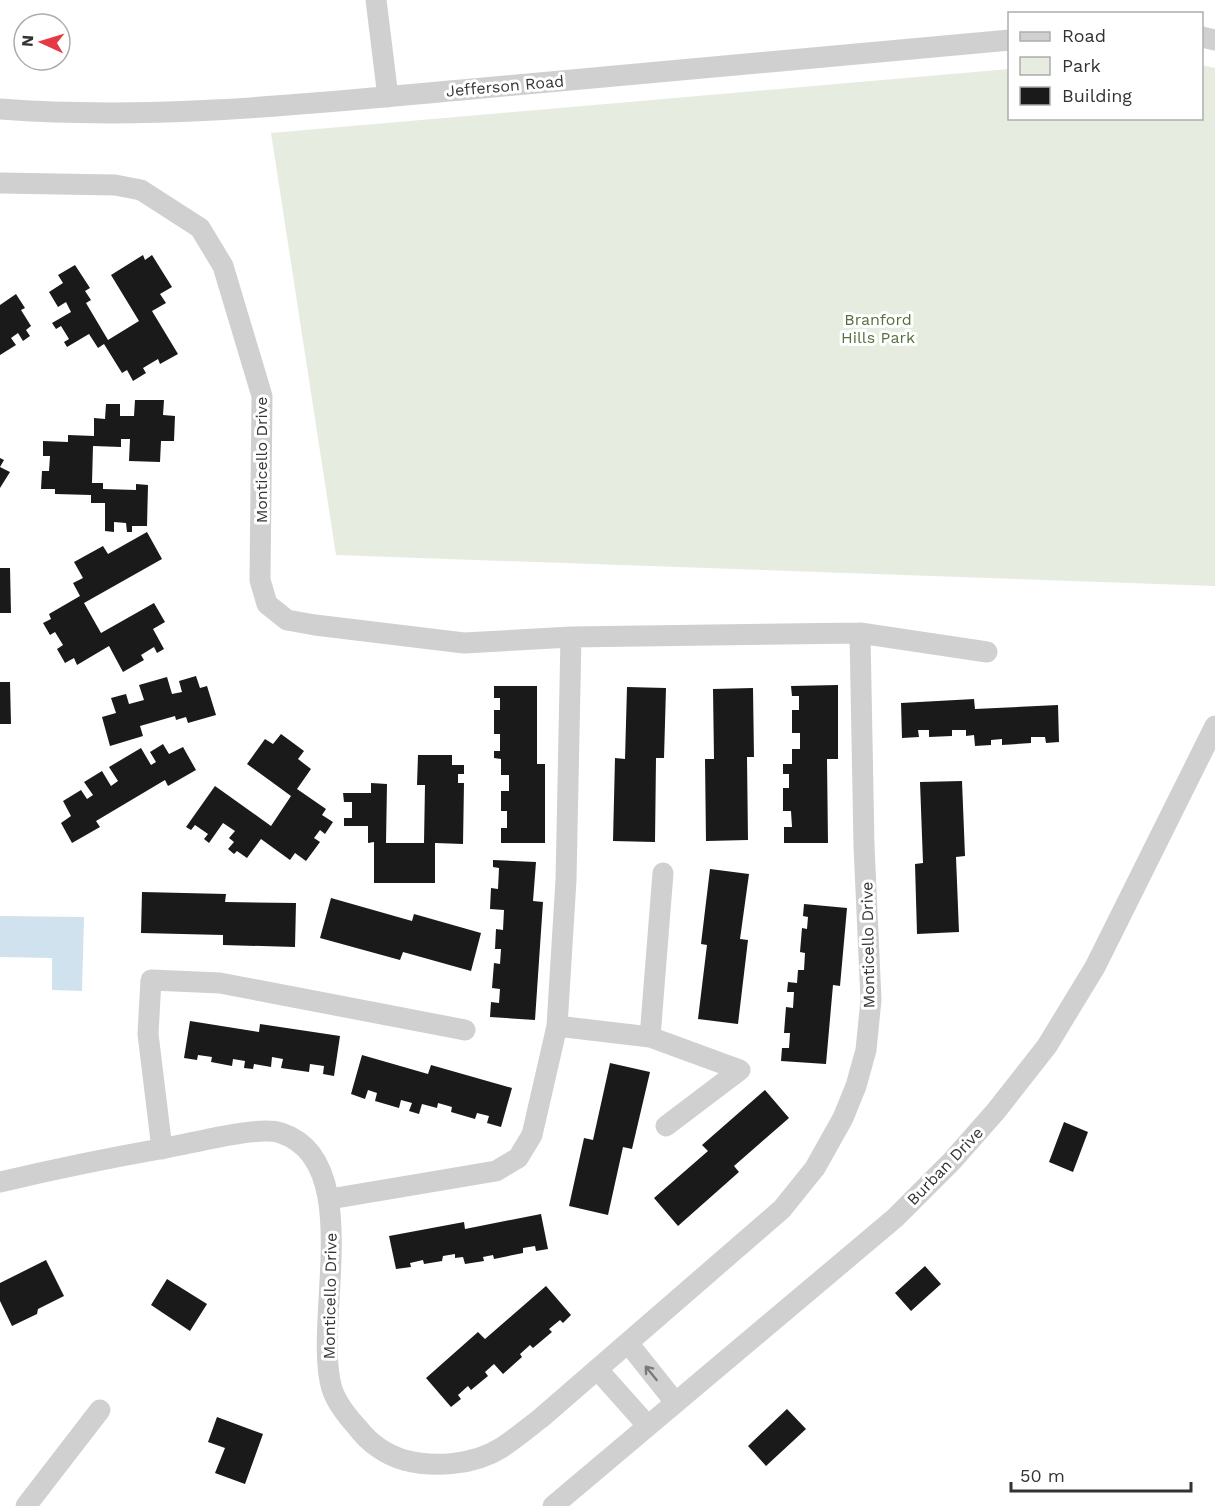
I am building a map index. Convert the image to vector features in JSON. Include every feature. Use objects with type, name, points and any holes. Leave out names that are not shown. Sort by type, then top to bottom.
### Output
[{"type":"street","points":[[376,0],[388,97]]},
{"type":"street","name":"Jefferson Road","points":[[0,109],[83,114],[201,111],[388,97],[1008,40]]},
{"type":"street","name":"Monticello Drive","points":[[0,183],[115,185],[141,190],[200,228],[223,266],[262,396],[260,579],[267,604],[286,620],[464,643],[571,637],[860,633],[987,652]]},
{"type":"street","name":"Monticello Drive","points":[[0,1182],[95,1160],[238,1134],[280,1133],[300,1144],[315,1159],[330,1199],[332,1236],[328,1353],[332,1390],[342,1410],[364,1436],[387,1455],[418,1463],[450,1464],[473,1459],[499,1449],[541,1418],[782,1209],[815,1168],[843,1118],[856,1086],[866,1050],[871,1000],[864,846],[860,633]]},
{"type":"street","points":[[330,1199],[496,1171],[518,1158],[532,1135],[557,1026],[566,880],[571,637]]},
{"type":"street","name":"Burban Drive","points":[[553,1506],[895,1218],[952,1161],[996,1111],[1047,1046],[1095,967],[1215,726]]},
{"type":"street","points":[[650,1037],[663,873]]},
{"type":"street","points":[[162,1149],[148,1034],[151,981],[220,983],[465,1030]]},
{"type":"street","points":[[557,1026],[650,1037],[740,1070],[666,1126]]},
{"type":"street","points":[[627,1343],[675,1402]]},
{"type":"street","points":[[597,1369],[647,1425]]},
{"type":"street","points":[[26,1506],[100,1410]]},
{"type":"green space","name":"Branford Hills Park","points":[[1203,65],[1215,68],[1215,586],[336,555],[271,133],[1008,69],[1008,120],[1203,120]]},
{"type":"water","points":[[0,916],[84,917],[82,991],[52,990],[52,958],[0,957]]},
{"type":"building","points":[[143,255],[145,260],[152,255],[172,287],[160,294],[166,303],[152,311],[178,354],[160,364],[158,359],[143,368],[146,373],[133,381],[127,370],[122,373],[104,344],[98,348],[89,334],[67,347],[64,342],[69,339],[61,326],[56,329],[52,323],[71,312],[66,302],[58,307],[49,292],[63,283],[58,275],[75,265],[90,288],[85,291],[91,300],[86,303],[108,340],[139,321],[111,275]]},
{"type":"building","points":[[16,294],[25,308],[21,310],[31,326],[26,330],[30,336],[23,341],[18,333],[11,338],[16,345],[0,355],[0,305]]},
{"type":"building","points":[[135,400],[164,400],[163,415],[175,416],[174,441],[161,441],[160,462],[129,461],[130,439],[121,439],[121,447],[93,446],[92,483],[103,483],[103,489],[136,490],[136,484],[148,485],[147,526],[132,526],[132,532],[127,532],[126,523],[114,522],[114,532],[105,531],[105,503],[91,503],[91,495],[55,494],[55,489],[41,489],[42,471],[49,471],[50,456],[43,456],[43,441],[68,442],[68,435],[94,436],[94,418],[105,419],[106,404],[120,404],[120,416],[134,416]]},
{"type":"building","points":[[0,467],[10,472],[0,488]]},
{"type":"building","points":[[147,532],[162,559],[84,603],[101,633],[154,603],[165,622],[153,629],[164,649],[157,653],[154,647],[141,655],[144,660],[123,672],[109,646],[77,665],[74,658],[65,663],[57,649],[63,645],[55,632],[50,635],[43,623],[51,619],[49,614],[80,596],[73,583],[83,578],[74,562],[103,546],[108,554]]},
{"type":"building","points":[[0,568],[10,568],[11,613],[0,613]]},
{"type":"building","points":[[196,676],[200,688],[207,686],[216,715],[188,723],[186,717],[176,720],[175,716],[140,726],[143,736],[110,746],[102,717],[116,713],[111,698],[126,694],[129,704],[144,700],[139,685],[167,677],[172,694],[182,692],[179,681]]},
{"type":"building","points":[[0,682],[10,682],[11,724],[0,724]]},
{"type":"building","points":[[838,685],[838,759],[827,759],[828,843],[784,843],[784,827],[792,827],[791,811],[783,811],[783,788],[789,788],[789,774],[783,774],[783,764],[792,764],[792,749],[800,749],[800,733],[792,733],[792,710],[799,710],[799,696],[792,696],[791,686]]},
{"type":"building","points":[[494,686],[537,686],[537,764],[545,764],[545,843],[501,843],[501,828],[507,828],[507,811],[501,811],[501,791],[509,791],[509,775],[501,775],[501,759],[494,758],[494,751],[500,751],[500,734],[494,734],[494,710],[500,710],[500,698],[494,698]]},
{"type":"building","points":[[627,687],[666,688],[664,758],[656,758],[655,842],[613,841],[615,758],[625,759]]},
{"type":"building","points":[[753,688],[754,757],[747,757],[748,840],[706,841],[705,759],[714,759],[713,689]]},
{"type":"building","points":[[974,699],[975,709],[1058,705],[1059,742],[1046,743],[1045,737],[1031,737],[1031,743],[1002,745],[1002,739],[991,740],[991,745],[975,746],[974,735],[966,736],[966,730],[952,730],[952,736],[929,737],[929,730],[918,730],[919,737],[902,738],[901,703]]},
{"type":"building","points":[[281,734],[304,751],[298,759],[311,769],[297,789],[326,809],[322,815],[333,822],[325,834],[320,830],[314,838],[320,842],[306,861],[295,853],[290,860],[261,839],[247,858],[237,851],[234,854],[228,849],[234,842],[229,838],[235,831],[223,823],[209,843],[204,839],[208,834],[195,825],[191,830],[186,827],[215,786],[271,826],[291,796],[247,764],[265,739],[273,744]]},
{"type":"building","points":[[163,744],[169,754],[183,747],[196,770],[168,786],[165,780],[96,821],[100,827],[72,843],[61,823],[71,816],[63,801],[81,790],[87,799],[93,795],[84,782],[102,771],[111,786],[118,781],[109,767],[141,748],[151,765],[156,762],[150,752]]},
{"type":"building","points":[[418,755],[452,755],[452,765],[464,765],[464,774],[458,774],[458,783],[464,783],[463,844],[435,843],[435,883],[374,883],[374,842],[368,843],[368,826],[344,826],[344,818],[352,818],[352,802],[344,802],[343,793],[371,793],[371,783],[387,784],[386,843],[424,843],[425,785],[417,785]]},
{"type":"building","points":[[962,781],[965,856],[956,857],[959,932],[917,934],[915,864],[923,863],[920,782]]},
{"type":"building","points":[[493,860],[536,862],[533,901],[543,902],[535,1020],[490,1017],[491,1002],[499,1003],[500,989],[492,988],[494,963],[500,964],[501,949],[495,949],[496,929],[503,930],[504,910],[490,909],[491,888],[498,889],[499,868],[493,867]]},
{"type":"building","points":[[710,869],[749,874],[740,939],[748,940],[738,1024],[698,1019],[707,945],[701,944]]},
{"type":"building","points":[[142,892],[226,894],[225,902],[296,903],[295,947],[223,945],[223,935],[141,933]]},
{"type":"building","points":[[331,898],[412,921],[414,914],[481,933],[471,971],[403,952],[400,960],[320,938]]},
{"type":"building","points":[[804,904],[847,908],[840,986],[833,985],[826,1064],[781,1061],[782,1048],[789,1048],[790,1033],[784,1033],[786,1007],[793,1008],[794,992],[787,992],[788,982],[797,983],[798,970],[804,970],[805,953],[800,952],[802,928],[807,929],[808,917],[803,916]]},
{"type":"building","points":[[190,1021],[259,1032],[260,1024],[340,1036],[334,1076],[323,1074],[324,1066],[310,1064],[309,1072],[281,1068],[283,1059],[272,1057],[271,1067],[254,1064],[253,1069],[244,1068],[245,1061],[233,1059],[232,1066],[211,1062],[212,1057],[198,1055],[197,1060],[184,1058]]},
{"type":"building","points":[[362,1055],[428,1074],[431,1065],[512,1088],[501,1127],[487,1123],[489,1116],[477,1113],[475,1119],[451,1112],[452,1107],[438,1103],[437,1108],[422,1104],[419,1114],[409,1111],[412,1103],[401,1100],[399,1108],[375,1101],[377,1093],[368,1090],[365,1099],[351,1094]]},
{"type":"building","points":[[610,1063],[650,1072],[632,1149],[623,1147],[608,1215],[569,1206],[584,1138],[593,1140]]},
{"type":"building","points":[[765,1090],[789,1118],[734,1166],[739,1172],[678,1226],[654,1198],[708,1151],[702,1145]]},
{"type":"building","points":[[1064,1122],[1088,1132],[1073,1172],[1049,1162]]},
{"type":"building","points":[[541,1214],[548,1249],[536,1251],[535,1246],[523,1248],[523,1253],[494,1259],[493,1255],[483,1257],[484,1261],[465,1264],[463,1257],[455,1258],[455,1254],[443,1256],[442,1261],[424,1264],[423,1260],[410,1263],[411,1267],[396,1269],[389,1236],[464,1222],[465,1229]]},
{"type":"building","points":[[46,1260],[64,1296],[38,1309],[37,1314],[12,1326],[0,1301],[0,1283]]},
{"type":"building","points":[[925,1266],[941,1284],[911,1311],[895,1293]]},
{"type":"building","points":[[167,1279],[207,1304],[190,1331],[151,1305]]},
{"type":"building","points":[[546,1286],[571,1315],[563,1323],[560,1320],[549,1329],[552,1332],[533,1348],[530,1345],[520,1354],[522,1357],[503,1374],[494,1364],[485,1372],[488,1376],[471,1390],[468,1386],[458,1395],[461,1399],[451,1407],[426,1378],[478,1332],[485,1339]]},
{"type":"building","points":[[787,1409],[806,1429],[766,1466],[748,1446]]},
{"type":"building","points":[[217,1417],[263,1434],[245,1484],[215,1473],[225,1448],[208,1442]]}]
